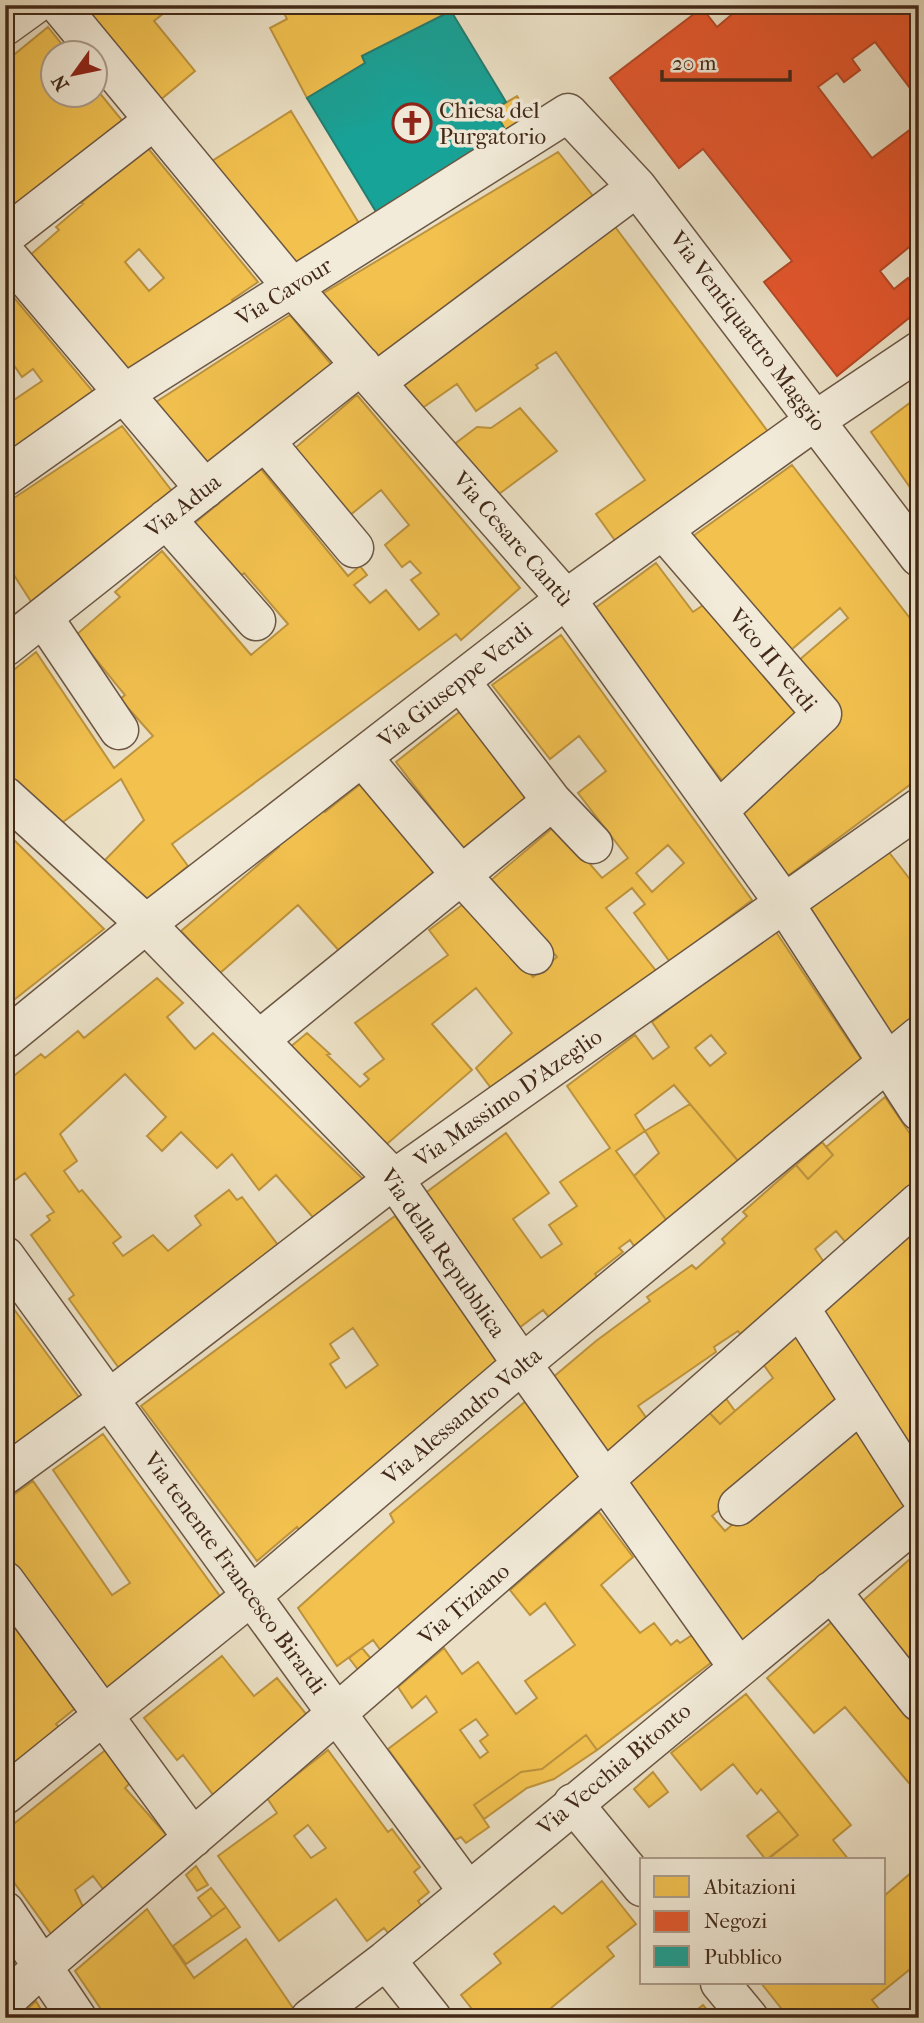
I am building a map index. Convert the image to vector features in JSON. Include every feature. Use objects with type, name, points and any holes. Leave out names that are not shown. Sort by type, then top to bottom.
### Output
[{"type":"street","points":[[5,26],[34,5]]},
{"type":"street","name":"Via Cesare Cantù","points":[[59,5],[292,287],[566,598],[784,904],[919,1111]]},
{"type":"street","name":"Via Ventiquattro Maggio","points":[[568,113],[638,187],[919,557]]},
{"type":"street","name":"Via Cavour","points":[[5,477],[124,394],[568,113]]},
{"type":"street","points":[[5,236],[153,121]]},
{"type":"street","name":"Via Adua","points":[[5,648],[265,441],[368,374],[638,187]]},
{"type":"street","points":[[5,253],[205,489]]},
{"type":"street","name":"Via Giuseppe Verdi","points":[[5,1039],[146,923],[566,598],[816,420],[919,351]]},
{"type":"street","points":[[265,441],[354,548]]},
{"type":"street","points":[[166,519],[256,621]]},
{"type":"street","name":"Vico II Verdi","points":[[664,530],[821,714],[718,811]]},
{"type":"street","points":[[43,617],[119,730]]},
{"type":"street","points":[[460,681],[552,801],[593,844]]},
{"type":"street","points":[[362,757],[461,875],[534,955]]},
{"type":"street","name":"Via della Repubblica","points":[[5,796],[146,923],[394,1179],[738,1667]]},
{"type":"street","points":[[259,1040],[552,801]]},
{"type":"street","name":"Via Massimo D'Azeglio","points":[[5,1475],[109,1399],[394,1179],[919,808]]},
{"type":"street","name":"Via Alessandro Volta","points":[[5,1795],[251,1596],[522,1364],[919,1036]]},
{"type":"street","name":"Via Tiziano","points":[[5,2001],[606,1480],[919,1202]]},
{"type":"street","name":"Via tenente Francesco Birardi","points":[[5,1256],[467,1890]]},
{"type":"street","points":[[800,1308],[860,1403],[918,1516]]},
{"type":"street","points":[[738,1506],[860,1403]]},
{"type":"street","name":"Via Vecchia Bitonto","points":[[310,2018],[386,1959],[918,1516]]},
{"type":"street","points":[[5,1581],[193,1838]]},
{"type":"street","points":[[831,1591],[919,1702]]},
{"type":"street","points":[[573,1803],[640,1885]]},
{"type":"street","points":[[5,1911],[77,2018]]},
{"type":"street","points":[[386,1959],[432,2018]]},
{"type":"street","points":[[721,1984],[749,2018]]},
{"type":"building: Abitazioni","points":[[80,5],[174,5],[154,21],[195,71],[159,101]]},
{"type":"building: Abitazioni","points":[[280,5],[463,5],[362,56],[365,63],[307,98],[270,28],[287,19]]},
{"type":"building: Abitazioni","points":[[48,27],[57,38],[38,38],[38,108],[108,108],[108,103],[125,124],[5,216],[5,62]]},
{"type":"building: Abitazioni","points":[[517,96],[532,120],[508,135],[494,110]]},
{"type":"building: Abitazioni","points":[[291,111],[360,225],[297,265],[212,161]]},
{"type":"building: Abitazioni","points":[[147,147],[258,282],[232,300],[236,304],[132,374],[29,256],[59,230],[56,227],[83,204],[81,203]],"holes":[[[139,249],[164,278],[149,291],[125,262]]]},
{"type":"building: Abitazioni","points":[[558,152],[601,206],[384,364],[322,294]]},
{"type":"building: Abitazioni","points":[[613,224],[772,437],[624,553],[596,514],[645,480],[556,352],[536,365],[538,368],[476,411],[457,384],[421,409],[397,380]]},
{"type":"building: Abitazioni","points":[[5,287],[95,394],[5,462],[5,406],[42,381],[33,369],[22,377],[11,361],[5,366]]},
{"type":"building: Abitazioni","points":[[290,315],[336,370],[210,470],[156,402]]},
{"type":"building: Abitazioni","points":[[357,395],[520,588],[461,640],[456,634],[172,844],[188,866],[143,904],[105,860],[144,820],[121,779],[59,825],[5,774],[5,677],[36,652],[114,768],[153,736],[120,699],[125,695],[76,635],[120,597],[115,592],[162,551],[251,655],[288,624],[244,573],[236,579],[191,526],[261,469],[348,576],[360,566],[367,575],[354,585],[370,603],[386,590],[419,630],[439,614],[411,580],[421,573],[410,561],[402,567],[385,545],[409,525],[381,490],[349,516],[294,449]]},
{"type":"building: Abitazioni","points":[[919,396],[919,500],[871,432]]},
{"type":"building: Abitazioni","points":[[520,408],[557,451],[495,497],[452,446],[477,427],[491,428]]},
{"type":"building: Abitazioni","points":[[122,426],[175,495],[37,611],[5,561],[5,504]]},
{"type":"building: Abitazioni","points":[[792,465],[919,630],[919,778],[785,878],[739,809],[836,719],[791,667],[848,618],[840,608],[784,656],[689,539]]},
{"type":"building: Abitazioni","points":[[656,563],[693,612],[709,601],[801,717],[727,787],[591,611]]},
{"type":"building: Abitazioni","points":[[561,635],[752,900],[670,962],[634,913],[645,904],[632,888],[606,908],[657,972],[494,1092],[476,1068],[512,1033],[476,988],[432,1024],[472,1070],[387,1144],[289,1048],[307,1033],[360,1087],[369,1079],[364,1074],[384,1059],[355,1023],[448,955],[429,930],[466,902],[533,977],[557,957],[490,881],[556,825],[602,878],[628,858],[578,793],[606,771],[579,736],[550,759],[492,685]],"holes":[[[668,845],[684,863],[652,892],[636,873]]]},
{"type":"building: Abitazioni","points":[[462,710],[531,797],[466,853],[396,762]]},
{"type":"building: Abitazioni","points":[[363,782],[438,872],[342,954],[298,905],[220,973],[181,931],[279,847],[276,844],[321,807],[325,812]]},
{"type":"building: Abitazioni","points":[[5,831],[104,929],[5,1007]]},
{"type":"building: Abitazioni","points":[[888,851],[919,891],[919,1019],[893,1041],[804,911]]},
{"type":"building: Abitazioni","points":[[774,929],[861,1059],[860,1066],[739,1162],[674,1085],[635,1115],[645,1131],[616,1151],[667,1221],[634,1246],[630,1240],[619,1248],[623,1252],[595,1274],[599,1279],[552,1321],[543,1310],[515,1331],[420,1197],[506,1133],[549,1193],[513,1219],[541,1258],[562,1244],[549,1225],[577,1206],[560,1182],[610,1148],[567,1086],[635,1035],[653,1059],[669,1047],[652,1022]],"holes":[[[711,1035],[726,1053],[710,1066],[695,1048]]]},
{"type":"building: Abitazioni","points":[[157,978],[183,1003],[167,1017],[195,1049],[213,1033],[368,1184],[317,1222],[276,1175],[259,1190],[232,1154],[217,1168],[181,1132],[162,1151],[147,1136],[166,1117],[125,1074],[60,1134],[77,1161],[64,1171],[79,1192],[82,1190],[121,1237],[113,1243],[123,1256],[153,1235],[168,1251],[201,1225],[195,1216],[229,1190],[237,1200],[242,1197],[281,1249],[121,1371],[69,1299],[74,1295],[31,1235],[50,1220],[47,1216],[54,1212],[25,1173],[5,1187],[5,1083],[41,1054],[45,1058],[78,1031],[84,1038]]},
{"type":"building: Abitazioni","points":[[885,1097],[919,1147],[919,1182],[847,1244],[836,1231],[815,1249],[826,1265],[746,1342],[738,1331],[714,1347],[716,1352],[638,1406],[650,1423],[610,1458],[551,1379],[650,1301],[647,1297],[692,1265],[696,1269],[725,1243],[722,1239],[747,1216],[743,1212],[796,1165],[808,1179],[833,1155],[826,1147]]},
{"type":"building: Abitazioni","points":[[690,1104],[739,1162],[667,1221],[634,1176],[659,1153],[645,1131]]},
{"type":"building: Abitazioni","points":[[822,1142],[833,1155],[808,1179],[796,1165]]},
{"type":"building: Abitazioni","points":[[395,1216],[499,1364],[301,1532],[297,1527],[257,1561],[141,1406]],"holes":[[[353,1328],[378,1365],[346,1388],[330,1364],[339,1358],[330,1344]]]},
{"type":"building: Abitazioni","points":[[919,1219],[919,1469],[818,1310]]},
{"type":"building: Abitazioni","points":[[5,1297],[81,1400],[5,1452]]},
{"type":"building: Abitazioni","points":[[796,1329],[843,1402],[712,1516],[725,1531],[852,1420],[909,1508],[743,1648],[622,1481],[705,1408],[720,1424],[773,1378],[761,1361]]},
{"type":"building: Abitazioni","points":[[722,1393],[735,1411],[720,1424],[705,1408]]},
{"type":"building: Abitazioni","points":[[526,1401],[588,1479],[384,1655],[373,1640],[337,1666],[298,1608],[394,1522],[390,1514]]},
{"type":"building: Abitazioni","points":[[103,1434],[222,1599],[102,1695],[5,1563],[5,1501],[33,1481],[112,1595],[130,1583],[53,1470]]},
{"type":"building: Abitazioni","points":[[599,1512],[633,1557],[601,1585],[640,1633],[654,1623],[671,1645],[692,1635],[712,1662],[597,1750],[586,1735],[542,1769],[521,1772],[474,1805],[489,1827],[466,1843],[461,1837],[455,1840],[388,1749],[437,1712],[426,1696],[412,1708],[398,1687],[444,1648],[462,1674],[478,1662],[516,1714],[537,1698],[525,1681],[575,1645],[545,1603],[530,1615],[510,1590]],"holes":[[[476,1719],[488,1735],[480,1741],[488,1752],[480,1758],[460,1730]]]},
{"type":"building: Abitazioni","points":[[919,1551],[919,1677],[858,1605]]},
{"type":"building: Abitazioni","points":[[5,1615],[78,1706],[56,1724],[60,1728],[5,1776]]},
{"type":"building: Abitazioni","points":[[834,1620],[919,1721],[919,1795],[845,1707],[814,1733],[767,1678]]},
{"type":"building: Abitazioni","points":[[362,1648],[373,1661],[359,1671],[349,1658]]},
{"type":"building: Abitazioni","points":[[222,1656],[254,1696],[277,1678],[311,1720],[217,1800],[183,1755],[177,1760],[144,1718]]},
{"type":"building: Abitazioni","points":[[746,1694],[851,1825],[833,1840],[847,1858],[769,1858],[798,1835],[761,1789],[757,1794],[733,1764],[701,1790],[671,1753]]},
{"type":"building: Abitazioni","points":[[586,1735],[597,1750],[554,1779],[527,1788],[484,1819],[474,1805],[521,1772],[542,1769]]},
{"type":"building: Abitazioni","points":[[108,1748],[131,1782],[125,1788],[170,1839],[106,1893],[93,1876],[75,1890],[85,1911],[54,1938],[5,1870],[5,1831]]},
{"type":"building: Abitazioni","points":[[328,1750],[388,1832],[392,1829],[420,1867],[414,1872],[429,1892],[418,1901],[423,1908],[388,1933],[384,1928],[367,1941],[336,1899],[279,1941],[218,1856],[277,1813],[267,1798]],"holes":[[[308,1825],[326,1848],[311,1858],[294,1836]]]},
{"type":"building: Abitazioni","points":[[653,1772],[668,1792],[649,1807],[634,1789]]},
{"type":"building: Abitazioni","points":[[779,1811],[798,1835],[769,1858],[764,1858],[747,1836]]},
{"type":"building: Abitazioni","points":[[196,1866],[208,1885],[197,1891],[186,1875]]},
{"type":"building: Abitazioni","points":[[919,1866],[919,1962],[872,2000],[879,2009],[868,2018],[789,2018],[762,1984],[886,1984],[886,1894]]},
{"type":"building: Abitazioni","points":[[602,1881],[636,1924],[607,1947],[614,1956],[539,2018],[528,2018],[526,2015],[522,2018],[479,2018],[461,1995],[501,1963],[494,1954],[554,1906],[562,1914]]},
{"type":"building: Abitazioni","points":[[211,1888],[226,1907],[212,1917],[198,1898]]},
{"type":"building: Abitazioni","points":[[226,1907],[240,1927],[186,1964],[173,1946]]},
{"type":"building: Abitazioni","points":[[147,1909],[194,1978],[246,1939],[293,2008],[281,2018],[107,2018],[75,1971]]},
{"type":"building: Abitazioni","points":[[36,2001],[46,2018],[18,2018]]},
{"type":"building: Abitazioni","points":[[703,2005],[714,2018],[687,2018]]},
{"type":"building: Negozi","points":[[743,5],[919,5],[919,100],[875,42],[852,59],[860,70],[844,82],[837,73],[818,87],[872,158],[919,123],[919,239],[880,271],[894,289],[908,278],[919,291],[919,310],[837,376],[764,282],[792,261],[703,149],[679,168],[610,78],[702,8],[717,27]]},
{"type":"building: Pubblico","name":"Chiesa del Purgatorio","points":[[451,11],[506,102],[494,110],[508,135],[378,215],[307,98],[365,63],[362,56]]},
{"type":"place","name":"Chiesa del Purgatorio","points":[[412,123]]}]
